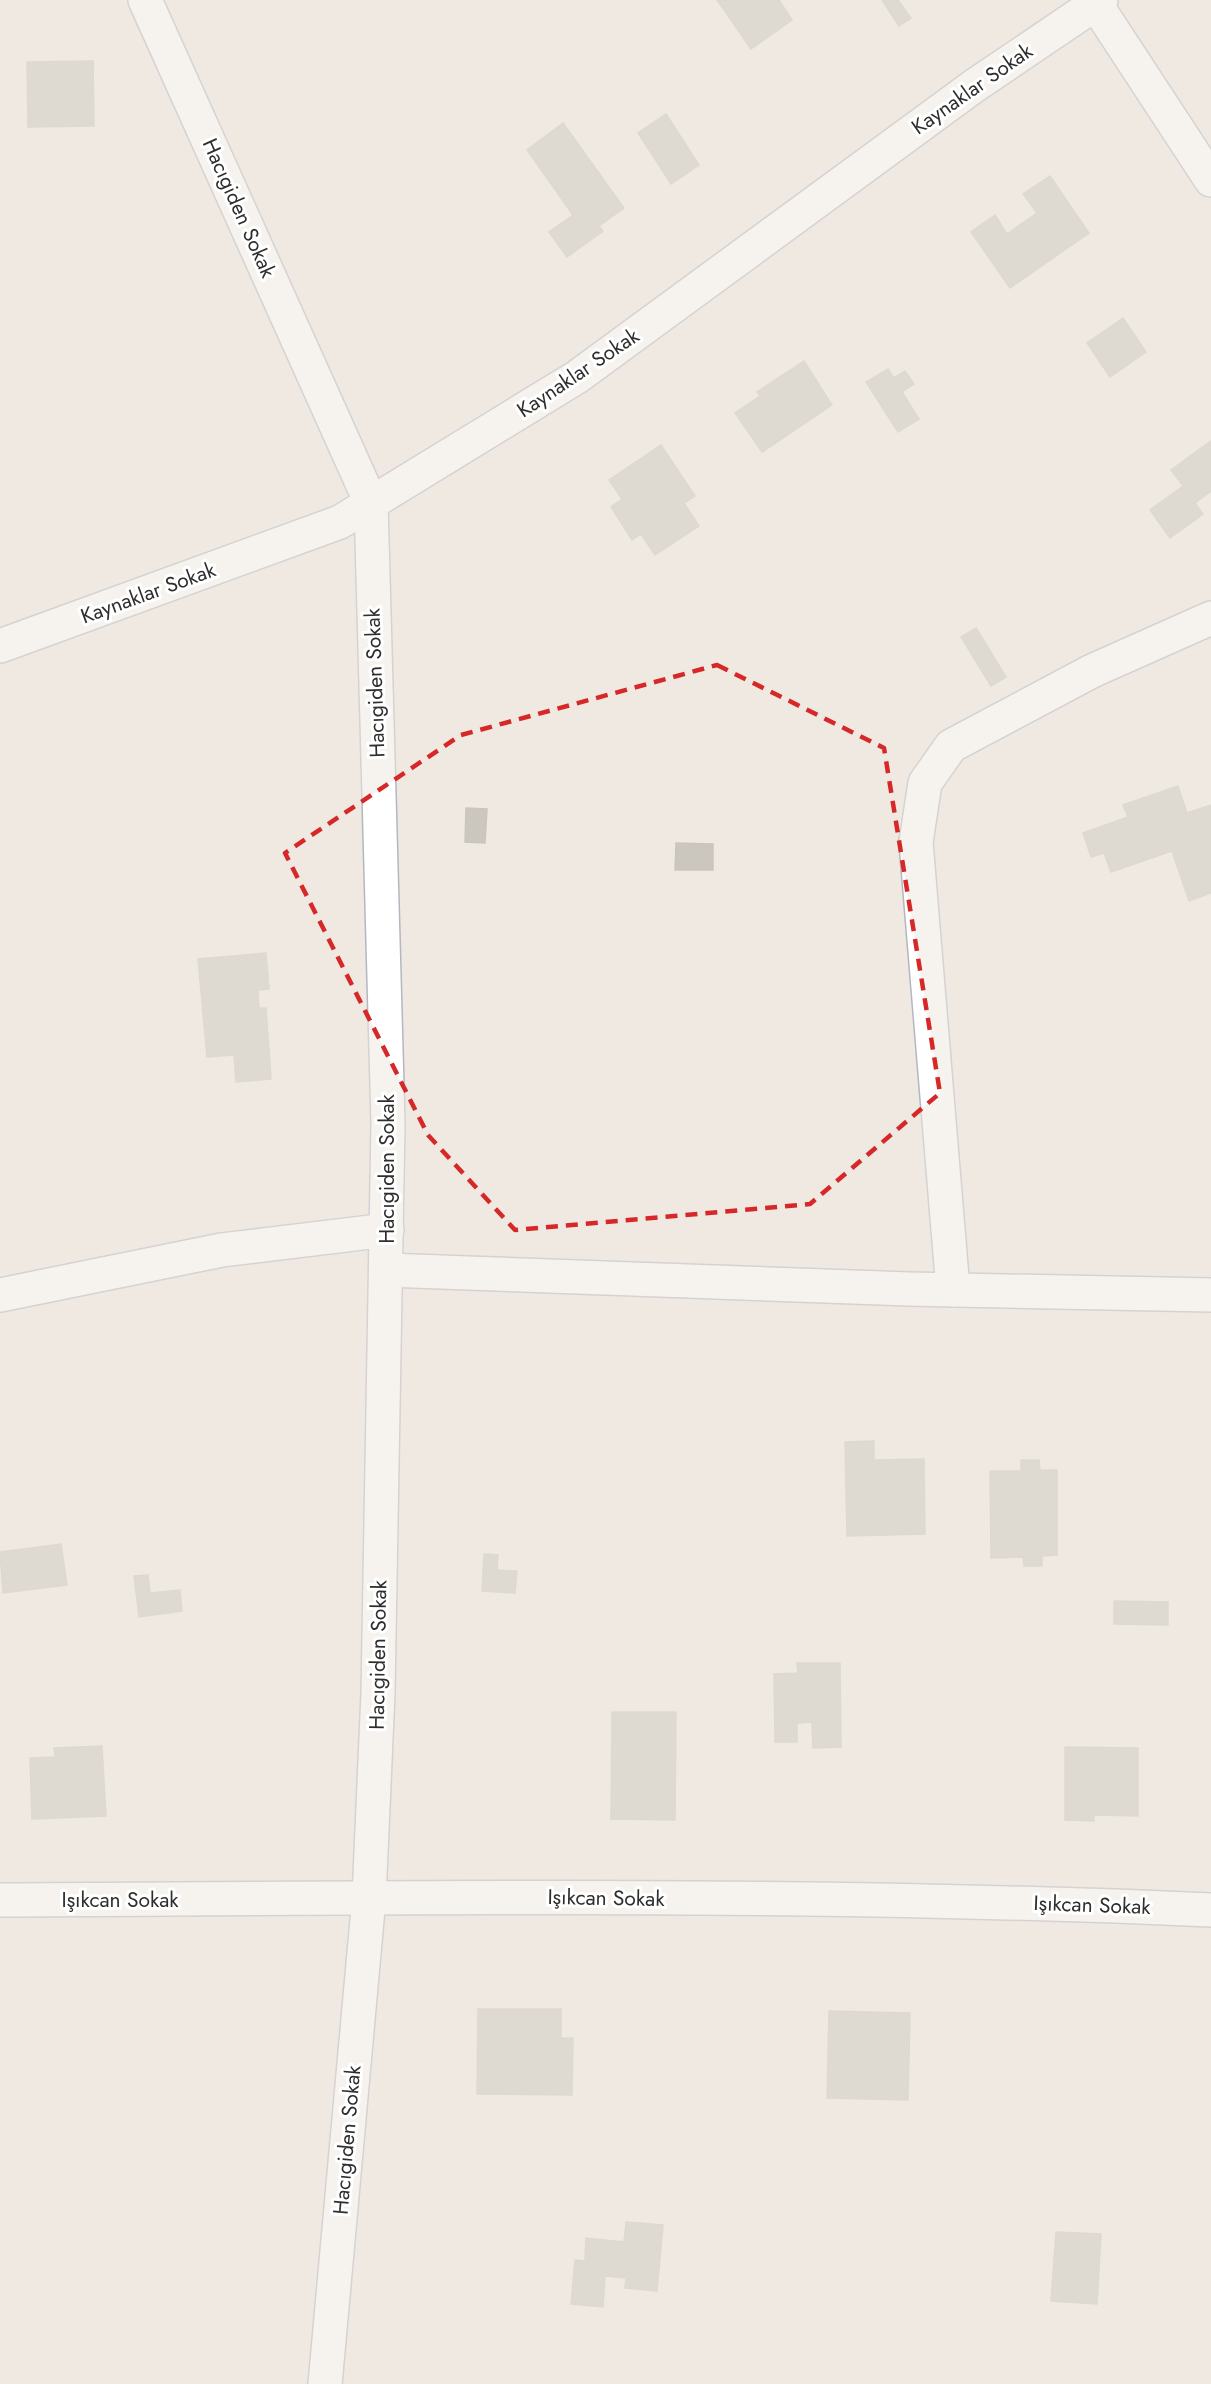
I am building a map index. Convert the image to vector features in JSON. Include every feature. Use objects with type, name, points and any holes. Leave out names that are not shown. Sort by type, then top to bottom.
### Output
[{"type":"street","name":"Hacıgiden Sokak","points":[[146,0],[371,503],[388,1123],[378,1693],[369,1898],[325,2384]]},
{"type":"street","name":"Kaynaklar Sokak","points":[[0,646],[340,522],[577,377],[974,86],[1098,2]]},
{"type":"street","points":[[1098,2],[1211,180]]},
{"type":"street","points":[[953,1290],[916,842],[925,783],[951,746],[1092,671],[1211,618]]},
{"type":"street","points":[[0,1295],[222,1250],[387,1230]]},
{"type":"street","points":[[386,1270],[953,1290],[1211,1296]]},
{"type":"street","name":"Işıkcan Sokak","points":[[0,1900],[501,1897],[1044,1903],[1211,1910]]},
{"type":"highlighted area","points":[[717,665],[884,748],[940,1093],[810,1204],[515,1230],[428,1135],[285,853],[461,735]]},
{"type":"building","points":[[717,0],[779,0],[792,20],[751,49]]},
{"type":"building","points":[[882,0],[898,0],[911,18],[899,26]]},
{"type":"building","points":[[93,61],[94,126],[28,127],[27,62]]},
{"type":"building","points":[[666,114],[699,165],[671,184],[638,133]]},
{"type":"building","points":[[563,123],[624,208],[599,226],[603,231],[567,257],[549,232],[573,215],[527,150]]},
{"type":"building","points":[[1050,176],[1089,233],[1010,288],[971,232],[995,215],[1007,234],[1037,213],[1023,194]]},
{"type":"building","points":[[1123,318],[1146,352],[1110,377],[1087,343]]},
{"type":"building","points":[[804,361],[832,405],[762,452],[735,413],[760,396],[757,392]]},
{"type":"building","points":[[888,369],[894,378],[905,371],[914,384],[902,392],[919,419],[898,432],[866,382]]},
{"type":"building","points":[[1211,441],[1211,491],[1195,503],[1203,514],[1170,538],[1150,510],[1183,486],[1171,470]]},
{"type":"building","points":[[661,445],[695,496],[684,503],[699,526],[655,555],[641,534],[632,540],[611,507],[622,499],[609,480]]},
{"type":"building","points":[[976,628],[1006,677],[991,686],[961,637]]},
{"type":"building","points":[[1178,786],[1187,813],[1211,805],[1211,893],[1189,901],[1172,851],[1111,872],[1104,853],[1091,857],[1083,833],[1128,817],[1123,805]]},
{"type":"building","points":[[466,808],[487,809],[485,843],[465,842]]},
{"type":"building","points":[[676,843],[713,844],[713,870],[675,870]]},
{"type":"building","points":[[266,953],[269,989],[258,990],[259,1008],[266,1008],[271,1079],[236,1082],[234,1055],[207,1057],[198,959]]},
{"type":"building","points":[[874,1441],[874,1460],[924,1459],[925,1534],[847,1536],[845,1442]]},
{"type":"building","points":[[1021,1460],[1039,1460],[1040,1470],[1057,1470],[1057,1555],[1042,1556],[1042,1566],[1024,1566],[1023,1557],[991,1558],[990,1471],[1021,1471]]},
{"type":"building","points":[[61,1544],[67,1585],[3,1593],[0,1552]]},
{"type":"building","points":[[484,1554],[498,1555],[497,1570],[517,1571],[515,1593],[482,1591]]},
{"type":"building","points":[[148,1575],[150,1593],[180,1590],[182,1611],[139,1617],[134,1576]]},
{"type":"building","points":[[1114,1601],[1168,1602],[1168,1625],[1114,1624]]},
{"type":"building","points":[[797,1663],[840,1663],[841,1747],[813,1748],[812,1722],[797,1723],[797,1742],[775,1742],[774,1674],[798,1673]]},
{"type":"building","points":[[612,1712],[676,1712],[675,1820],[611,1819]]},
{"type":"building","points":[[102,1746],[106,1816],[32,1819],[30,1758],[55,1757],[54,1748]]},
{"type":"building","points":[[1065,1747],[1138,1748],[1138,1816],[1094,1815],[1094,1821],[1065,1820]]},
{"type":"building","points":[[478,2009],[561,2009],[561,2038],[573,2038],[572,2095],[477,2094]]},
{"type":"building","points":[[829,2011],[910,2013],[908,2100],[827,2098]]},
{"type":"building","points":[[626,2222],[663,2225],[657,2291],[625,2288],[626,2278],[605,2276],[603,2307],[571,2304],[575,2260],[585,2261],[586,2238],[624,2242]]},
{"type":"building","points":[[1056,2232],[1101,2234],[1097,2304],[1051,2301]]}]
